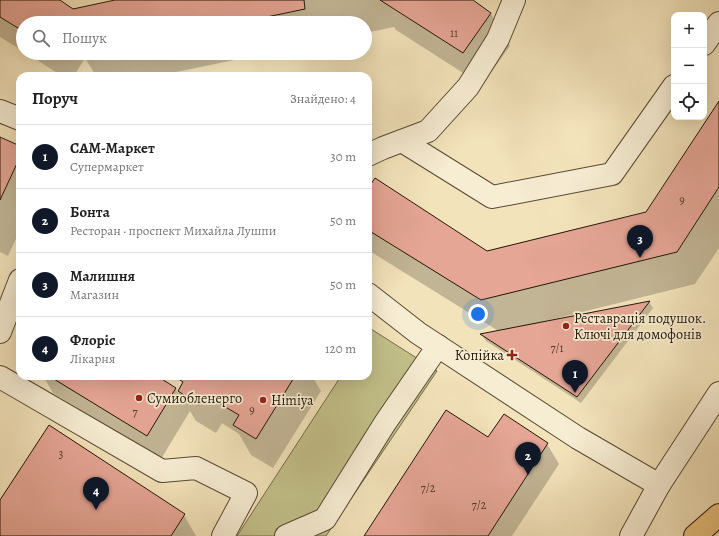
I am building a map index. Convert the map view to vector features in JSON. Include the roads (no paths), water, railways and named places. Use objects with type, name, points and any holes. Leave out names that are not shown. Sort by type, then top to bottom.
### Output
[{"type":"main road","points":[[695,536],[719,515]]},
{"type":"lane","points":[[372,153],[428,131],[468,87],[498,39],[514,0]]},
{"type":"lane","points":[[707,40],[719,23]]},
{"type":"lane","points":[[402,141],[492,197],[612,174],[671,90]]},
{"type":"lane","points":[[0,111],[16,117]]},
{"type":"lane","points":[[0,332],[16,290]]},
{"type":"lane","points":[[372,297],[418,333],[578,438],[659,485]]},
{"type":"lane","points":[[286,536],[324,519],[385,423],[438,346]]},
{"type":"lane","points":[[0,377],[162,471],[196,468],[246,494],[223,536]]},
{"type":"lane","points":[[631,536],[659,485],[719,393]]},
{"type":"place","name":"Малишня","points":[[640,258]]},
{"type":"place","name":"Реставрація подушок. Ключі для домофонів","points":[[566,326]]},
{"type":"place","name":"Копійка","points":[[512,355]]},
{"type":"place","name":"САМ-Маркет","points":[[575,393]]},
{"type":"place","name":"Сумиобленерго","points":[[139,398]]},
{"type":"place","name":"Himiya","points":[[263,400]]},
{"type":"place","name":"Бонта","points":[[528,475]]},
{"type":"place","name":"Флоріс","points":[[96,510]]}]
